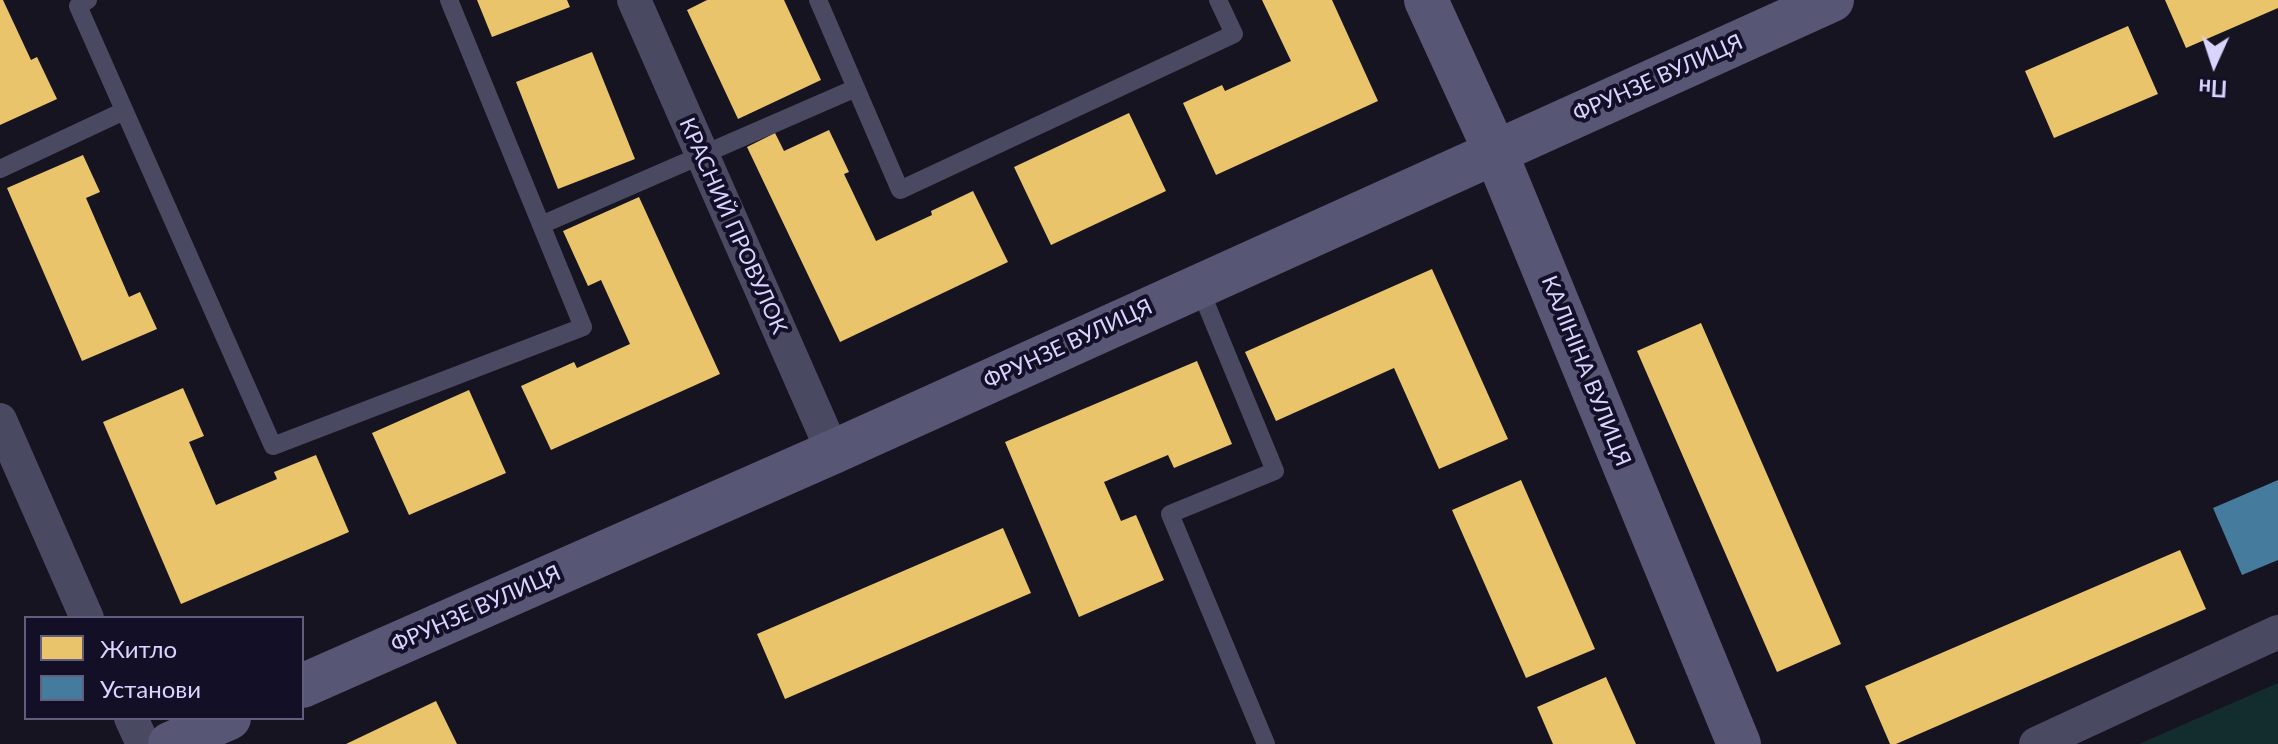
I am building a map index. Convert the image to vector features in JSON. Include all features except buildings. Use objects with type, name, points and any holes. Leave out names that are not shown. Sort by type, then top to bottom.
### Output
[{"type":"street","name":"КРАСНИЙ ПРОВУЛОК","points":[[634,0],[833,452]]},
{"type":"street","name":"КАЛІНІНА ВУЛИЦЯ","points":[[1426,0],[1495,151],[1739,744]]},
{"type":"street","name":"ФРУНЗЕ ВУЛИЦЯ","points":[[304,685],[833,452],[1198,284],[1832,0]]},
{"type":"street","points":[[0,420],[6,454],[86,616]]},
{"type":"street","points":[[2036,744],[2278,632]]},
{"type":"street","points":[[132,720],[143,744]]},
{"type":"street","points":[[170,744],[224,720]]},
{"type":"lane","points":[[88,0],[78,6],[273,446],[583,327],[449,0]]},
{"type":"lane","points":[[818,0],[900,190],[1234,34],[1218,0]]},
{"type":"lane","points":[[541,225],[856,88]]},
{"type":"lane","points":[[0,169],[124,111]]},
{"type":"lane","points":[[1198,284],[1275,471],[1170,514],[1266,744]]},
{"type":"green space","points":[[2278,683],[2278,744],[2139,744]]}]
